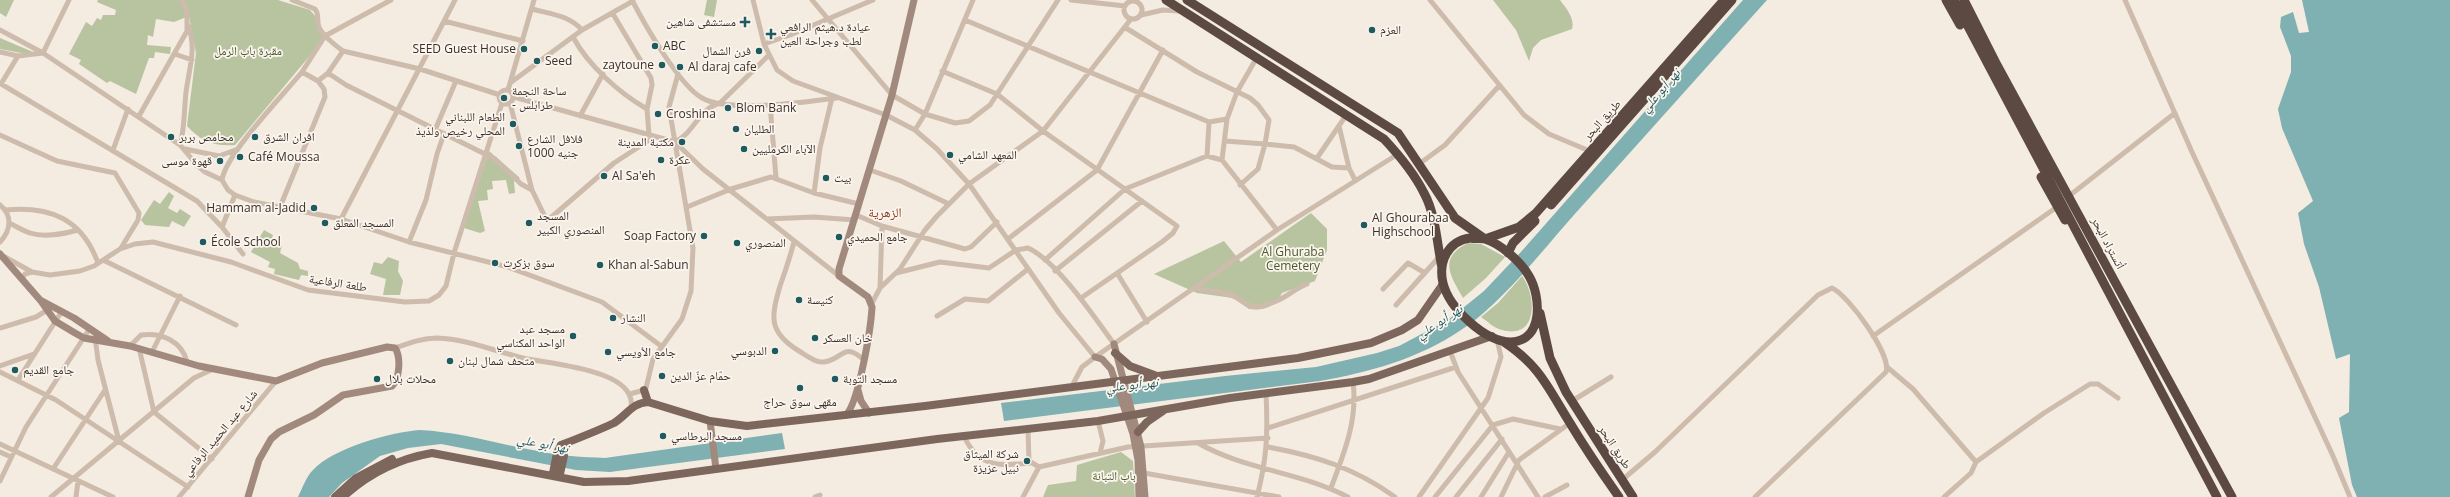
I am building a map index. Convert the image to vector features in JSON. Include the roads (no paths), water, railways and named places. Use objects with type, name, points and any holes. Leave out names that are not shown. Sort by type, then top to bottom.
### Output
[{"type":"highway","points":[[1166,0],[1256,59],[1384,138],[1398,154],[1425,194],[1440,256],[1443,284],[1456,306],[1473,325],[1498,339],[1524,339],[1532,332],[1537,318],[1536,297],[1528,274],[1508,253],[1455,218],[1398,134],[1358,107],[1187,0]]},
{"type":"highway","name":"طريق البحر","points":[[1508,253],[1513,243],[1540,217],[1593,152],[1724,0]]},
{"type":"highway","name":"طريق البحر","points":[[1485,239],[1519,227],[1536,213],[1732,0]]},
{"type":"highway","points":[[1946,0],[2080,247],[2090,255]]},
{"type":"highway","name":"أتستراد البحر","points":[[1954,0],[2069,196],[2232,497]]},
{"type":"highway","name":"أتستراد البحر","points":[[1964,0],[1992,67],[2217,497]]},
{"type":"highway","points":[[1349,115],[1358,107]]},
{"type":"highway","points":[[1442,268],[1447,251],[1453,244],[1463,239],[1485,239]]},
{"type":"highway","name":"طريق البحر","points":[[1536,297],[1550,358],[1572,401],[1633,497]]},
{"type":"highway","name":"طريق البحر","points":[[1498,339],[1522,354],[1544,378],[1570,423],[1619,497]]},
{"type":"main road","points":[[557,471],[561,450],[613,423],[631,407],[648,402],[710,421],[747,426],[869,413],[1072,386],[1120,384],[1298,358],[1371,343],[1402,330],[1418,320],[1443,284]]},
{"type":"main road","points":[[335,497],[356,478],[378,464],[402,455],[431,449],[448,450],[557,471],[618,477],[936,434],[1128,411],[1168,408],[1352,382],[1369,379],[1450,351],[1498,339]]},
{"type":"main road","points":[[1116,353],[1130,366],[1160,377]]},
{"type":"main road","points":[[644,390],[648,402]]},
{"type":"main road","points":[[1138,432],[1147,422],[1168,408]]},
{"type":"main road","points":[[343,497],[359,482],[390,464],[415,456],[432,453],[551,477],[596,483],[628,482],[715,464],[1098,421],[1128,411]]},
{"type":"street","points":[[43,53],[69,0]]},
{"type":"street","points":[[180,144],[184,132],[186,93],[192,60],[193,39],[188,24],[187,12],[182,0]]},
{"type":"street","points":[[292,0],[315,9],[318,15],[319,27],[325,36],[343,51],[420,69],[500,95]]},
{"type":"street","points":[[222,180],[227,166],[238,149],[302,72],[325,36],[390,0]]},
{"type":"street","points":[[341,219],[397,109],[420,69],[454,0]]},
{"type":"street","points":[[508,90],[534,0]]},
{"type":"street","points":[[753,0],[764,44],[777,70],[787,78],[835,98],[886,115],[915,130],[937,148],[968,184],[1059,313],[1095,357],[1102,359],[1108,365],[1120,384]]},
{"type":"street","points":[[812,0],[892,95],[925,114],[942,121],[964,122],[984,111],[997,94],[1058,0]]},
{"type":"street","points":[[764,44],[828,20],[863,2],[873,0]]},
{"type":"street","points":[[840,276],[839,269],[892,95],[914,0]]},
{"type":"street","points":[[915,130],[925,114],[973,0]]},
{"type":"street","points":[[1071,0],[1125,6],[1134,0],[1142,7],[1141,15]]},
{"type":"street","points":[[1430,0],[1499,86],[1532,122],[1560,139],[1593,152]]},
{"type":"street","points":[[2125,0],[2350,497]]},
{"type":"street","points":[[510,83],[582,30],[613,14],[633,1],[678,74],[701,98],[738,106],[835,98]]},
{"type":"street","points":[[1125,6],[1125,14],[1132,19]]},
{"type":"street","points":[[532,10],[567,18],[582,30]]},
{"type":"street","points":[[846,415],[850,411],[858,389],[864,360],[872,303],[880,288],[896,273],[921,237],[968,184],[1043,130],[1132,19],[1141,15],[1163,10],[1183,11]]},
{"type":"street","points":[[613,14],[652,80],[647,109],[651,136]]},
{"type":"street","points":[[964,20],[1209,122],[1227,119]]},
{"type":"street","points":[[444,21],[523,41]]},
{"type":"street","points":[[139,116],[154,85],[175,54],[188,24]]},
{"type":"street","points":[[1126,28],[1250,98],[1265,113],[1269,124],[1258,169],[1240,185]]},
{"type":"street","points":[[0,30],[43,53],[180,144],[204,172],[222,180],[235,195],[254,202],[341,219],[409,242],[508,267],[602,302],[662,346]]},
{"type":"street","points":[[573,37],[585,56],[603,74],[629,97],[647,109]]},
{"type":"street","points":[[1008,239],[1097,170],[1141,94],[1163,50]]},
{"type":"street","points":[[318,81],[328,72],[343,51]]},
{"type":"street","points":[[0,52],[18,56],[43,53]]},
{"type":"street","points":[[175,54],[192,60]]},
{"type":"street","points":[[675,142],[687,134],[703,111],[720,103],[769,55]]},
{"type":"street","points":[[18,56],[1,85],[113,150],[197,202],[222,227],[244,254]]},
{"type":"street","points":[[1222,160],[1227,119],[1237,92],[1256,59]]},
{"type":"street","points":[[942,71],[997,94],[1097,170],[1176,224],[1177,228],[1162,242],[1081,298]]},
{"type":"street","points":[[280,207],[326,97],[324,89],[318,81],[302,72]]},
{"type":"street","points":[[328,72],[346,84],[495,159],[521,184],[532,190]]},
{"type":"street","points":[[580,116],[603,74]]},
{"type":"street","points":[[630,394],[644,390],[653,359],[682,319],[691,291],[693,248],[669,102],[678,74]]},
{"type":"street","points":[[436,130],[456,81]]},
{"type":"street","points":[[1418,164],[1445,145],[1499,86]]},
{"type":"street","points":[[500,95],[502,91],[508,90]]},
{"type":"street","points":[[508,90],[514,97],[675,142],[703,169],[731,189],[794,242],[840,276],[872,303]]},
{"type":"street","points":[[500,95],[502,103],[510,103]]},
{"type":"street","points":[[514,97],[510,103],[532,190],[548,221],[614,163],[651,136]]},
{"type":"street","points":[[814,193],[820,148],[835,98]]},
{"type":"street","name":"طلعة الرفاعية","points":[[32,272],[50,275],[89,268],[120,249],[135,244],[161,243],[231,262],[308,290],[414,303],[429,301],[444,289],[502,103]]},
{"type":"street","points":[[770,104],[776,178]]},
{"type":"street","points":[[113,150],[128,109]]},
{"type":"street","points":[[2069,196],[2175,113]]},
{"type":"street","points":[[1317,158],[1339,126],[1349,115]]},
{"type":"street","points":[[1207,156],[1209,122]]},
{"type":"street","points":[[1339,126],[1349,168],[1355,180]]},
{"type":"street","points":[[409,242],[426,200],[444,134]]},
{"type":"street","points":[[0,135],[57,161],[115,173],[139,213],[138,220],[120,249]]},
{"type":"street","points":[[1225,141],[1294,147],[1332,167],[1349,168]]},
{"type":"street","points":[[185,149],[214,156],[229,153],[238,149]]},
{"type":"street","points":[[1072,386],[1082,367],[1095,357],[1277,230],[1398,154]]},
{"type":"street","points":[[1044,260],[1125,189],[1207,156],[1222,160],[1240,185],[1277,230]]},
{"type":"street","points":[[870,170],[901,180],[949,204]]},
{"type":"street","points":[[687,207],[760,179],[776,178],[814,193],[859,204]]},
{"type":"street","points":[[222,227],[235,195]]},
{"type":"street","points":[[1055,271],[1142,201]]},
{"type":"street","points":[[0,205],[5,210],[10,223],[30,234],[60,234],[78,230]]},
{"type":"street","points":[[1874,336],[2057,206]]},
{"type":"street","points":[[5,210],[27,209],[52,214],[66,219],[90,244],[98,263]]},
{"type":"street","points":[[767,219],[856,217],[921,237],[968,248],[996,222]]},
{"type":"street","points":[[0,242],[5,236],[10,223]]},
{"type":"street","points":[[880,288],[882,226]]},
{"type":"street","points":[[794,242],[772,312],[777,331],[794,348],[817,361],[824,362],[848,350],[855,352],[864,360]]},
{"type":"street","points":[[896,273],[940,262],[988,268],[1016,250],[1028,248],[1044,260],[1081,298],[1114,344],[1120,384],[1139,447],[1144,474],[1145,497]]},
{"type":"street","points":[[0,254],[32,272]]},
{"type":"street","points":[[0,254],[41,301],[49,308],[55,320],[84,338]]},
{"type":"street","points":[[1396,305],[1440,256]]},
{"type":"street","points":[[104,260],[180,296],[236,325]]},
{"type":"street","points":[[1383,288],[1408,263],[1425,273]]},
{"type":"street","points":[[937,316],[965,300],[988,301],[1028,269]]},
{"type":"street","points":[[22,279],[25,274],[32,272]]},
{"type":"street","points":[[1117,273],[1147,322]]},
{"type":"street","points":[[1194,288],[1228,294],[1245,305],[1253,307],[1273,303],[1294,289],[1307,284]]},
{"type":"street","points":[[1622,480],[1655,452],[1824,290],[1832,288],[1838,291],[1874,336],[1887,367],[1913,388],[1976,462]]},
{"type":"street","points":[[152,352],[180,296]]},
{"type":"street","points":[[0,328],[36,317],[49,308],[62,311],[93,333],[108,341],[139,348],[199,366],[276,381],[322,363],[387,347],[395,348],[419,340],[436,338],[473,343],[513,355],[588,370],[607,377],[625,388],[630,394],[631,407]]},
{"type":"street","points":[[18,380],[62,311]]},
{"type":"street","points":[[0,481],[14,449],[46,394],[84,338],[93,333]]},
{"type":"street","points":[[84,338],[93,333]]},
{"type":"street","points":[[93,333],[105,390],[119,441]]},
{"type":"street","points":[[130,346],[141,335],[160,336],[180,347],[185,352],[187,362]]},
{"type":"street","points":[[1419,497],[1488,398],[1500,362],[1498,339]]},
{"type":"street","points":[[139,348],[154,412],[212,459]]},
{"type":"street","points":[[248,497],[259,460],[271,439],[290,426],[314,415],[343,395],[392,386],[397,376],[399,363],[398,353],[395,348]]},
{"type":"street","points":[[1450,351],[1456,367],[1538,497]]},
{"type":"street","points":[[0,366],[34,354]]},
{"type":"street","points":[[194,378],[199,366]]},
{"type":"street","points":[[1268,428],[1456,367]]},
{"type":"street","points":[[1755,497],[1879,380],[1887,367]]},
{"type":"street","points":[[51,497],[194,378],[212,369]]},
{"type":"street","points":[[0,372],[46,394],[87,419],[188,487]]},
{"type":"street","points":[[1572,401],[1611,377]]},
{"type":"street","name":"شارع عبد الحميد الرفاعي","points":[[179,497],[276,381]]},
{"type":"street","points":[[1331,488],[1349,438],[1355,401],[1352,382]]},
{"type":"street","points":[[1944,497],[1971,473],[1976,462],[2044,413],[2090,384],[2098,384],[2118,398]]},
{"type":"street","points":[[858,389],[861,402],[869,413]]},
{"type":"street","points":[[53,469],[105,390]]},
{"type":"street","points":[[1257,495],[1265,469],[1268,447],[1266,393]]},
{"type":"street","points":[[1128,411],[1138,432],[1139,497]]},
{"type":"street","points":[[1435,497],[1493,426],[1513,419],[1560,429]]},
{"type":"street","points":[[710,421],[715,464]]},
{"type":"street","points":[[1098,421],[1103,441],[1100,453]]},
{"type":"street","points":[[1502,497],[1516,463],[1570,423]]},
{"type":"street","points":[[1028,430],[1030,463]]},
{"type":"street","points":[[964,436],[970,448],[980,459],[997,465],[1030,463],[1039,467],[1100,453],[1139,447],[1268,438]]},
{"type":"street","points":[[1456,497],[1502,439]]},
{"type":"street","points":[[1197,442],[1223,456],[1331,488],[1348,497]]},
{"type":"street","points":[[1,446],[14,449],[113,497]]},
{"type":"street","points":[[1268,447],[1340,465],[1359,474],[1395,497]]},
{"type":"street","points":[[0,452],[10,457]]},
{"type":"street","points":[[1481,497],[1510,452]]},
{"type":"street","points":[[1022,497],[1039,467]]},
{"type":"street","points":[[1144,474],[1257,495],[1280,497]]},
{"type":"street","points":[[76,497],[78,481]]},
{"type":"street","points":[[1545,497],[1567,485]]},
{"type":"water","points":[[1743,0],[1767,0],[1520,277],[1491,307],[1461,330],[1445,340],[1411,357],[1375,369],[1320,381],[1004,421],[1001,403],[1225,376],[1316,367],[1377,353],[1399,346],[1448,320],[1484,291],[1520,253]]},
{"type":"water","points":[[2302,0],[2450,0],[2450,497],[2357,497],[2352,485],[2339,418],[2349,412],[2350,354],[2336,359],[2319,287],[2304,244],[2298,213],[2313,201],[2282,128],[2278,109],[2291,72],[2291,56],[2280,27],[2281,17],[2293,12],[2299,33],[2309,32]]},
{"type":"water","points":[[420,430],[464,436],[555,454],[605,458],[782,433],[785,449],[610,472],[576,470],[441,444],[408,448],[380,456],[342,483],[329,497],[298,497],[306,480],[313,470],[322,462],[334,455],[363,442],[408,431]]},
{"type":"place","name":"مستشفى شاهين","points":[[745,22]]},
{"type":"place","name":"العزم","points":[[1372,30]]},
{"type":"place","name":"عيادة د.هيثم الرافعي لطب وجراحة العين","points":[[771,34]]},
{"type":"place","name":"ABC","points":[[655,46]]},
{"type":"place","name":"SEED Guest House","points":[[524,49]]},
{"type":"place","name":"فرن الشمال","points":[[759,51]]},
{"type":"place","name":"Seed","points":[[537,61]]},
{"type":"place","name":"zaytoune","points":[[662,65]]},
{"type":"place","name":"Al daraj cafe","points":[[680,67]]},
{"type":"place","name":"ساحة النجمة - طرابلس","points":[[504,98]]},
{"type":"place","name":"Blom Bank","points":[[728,108]]},
{"type":"place","name":"Croshina","points":[[658,114]]},
{"type":"place","name":"الطعام اللبناني المحلي رخيص ولذيذ","points":[[513,124]]},
{"type":"place","name":"الطليان","points":[[736,129]]},
{"type":"place","name":"محامص بربر","points":[[171,137]]},
{"type":"place","name":"افران الشرق","points":[[255,137]]},
{"type":"place","name":"مكتبة المدينة","points":[[682,142]]},
{"type":"place","name":"فلافل الشارع 1000 جنيه","points":[[519,146]]},
{"type":"place","name":"الآباء الكرمليين","points":[[744,149]]},
{"type":"place","name":"المعهد الشامي","points":[[950,155]]},
{"type":"place","name":"Café Moussa","points":[[240,157]]},
{"type":"place","name":"عكرة","points":[[661,160]]},
{"type":"place","name":"قهوة موسى","points":[[220,161]]},
{"type":"place","name":"Al Sa'eh","points":[[604,176]]},
{"type":"place","name":"بيت","points":[[826,178]]},
{"type":"place","name":"Hammam al-Jadid","points":[[314,208]]},
{"type":"place","name":"المسجد المعلق","points":[[325,223]]},
{"type":"place","name":"المسجد المنصوري الكبير","points":[[529,223]]},
{"type":"place","name":"Al Ghourabaa Highschool","points":[[1364,225]]},
{"type":"place","name":"Soap Factory","points":[[704,236]]},
{"type":"place","name":"جامع الحميدي","points":[[839,237]]},
{"type":"place","name":"École School","points":[[203,242]]},
{"type":"place","name":"المنصوري","points":[[737,243]]},
{"type":"place","name":"سوق بزكرت","points":[[495,263]]},
{"type":"place","name":"Khan al-Sabun","points":[[600,265]]},
{"type":"place","name":"كنيسة","points":[[799,300]]},
{"type":"place","name":"النشار","points":[[613,318]]},
{"type":"place","name":"مسجد عبد الواحد المكناسي","points":[[573,336]]},
{"type":"place","name":"خان العسكر","points":[[815,338]]},
{"type":"place","name":"الدبوسي","points":[[775,351]]},
{"type":"place","name":"جامع الأويسي","points":[[608,352]]},
{"type":"place","name":"متحف شمال لبنان","points":[[450,361]]},
{"type":"place","name":"جامع القديم","points":[[15,370]]},
{"type":"place","name":"حمّام عزّ الدين","points":[[662,376]]},
{"type":"place","name":"محلات بلال","points":[[377,379]]},
{"type":"place","name":"مسجد التوبة","points":[[835,379]]},
{"type":"place","name":"مقهى سوق حراج","points":[[800,388]]},
{"type":"place","name":"مسجد البرطاسي","points":[[663,436]]},
{"type":"place","name":"شركة الميثاق نبيل عزيزة","points":[[1027,461]]},
{"type":"district","name":"الزهرية","points":[[885,212]]},
{"type":"park label","name":"مقبرة باب الرمل","points":[[248,51]]},
{"type":"park label","name":"Al Ghuraba Cemetery","points":[[1293,259]]},
{"type":"park label","name":"باب التبانة","points":[[1114,476]]},
{"type":"water label","name":"نهر أبو علي","points":[[1660,90]]},
{"type":"water label","name":"نهر أبو علي","points":[[1439,321]]},
{"type":"water label","name":"نهر أبو علي","points":[[1132,384]]},
{"type":"water label","name":"نهر أبو علي","points":[[543,443]]}]
